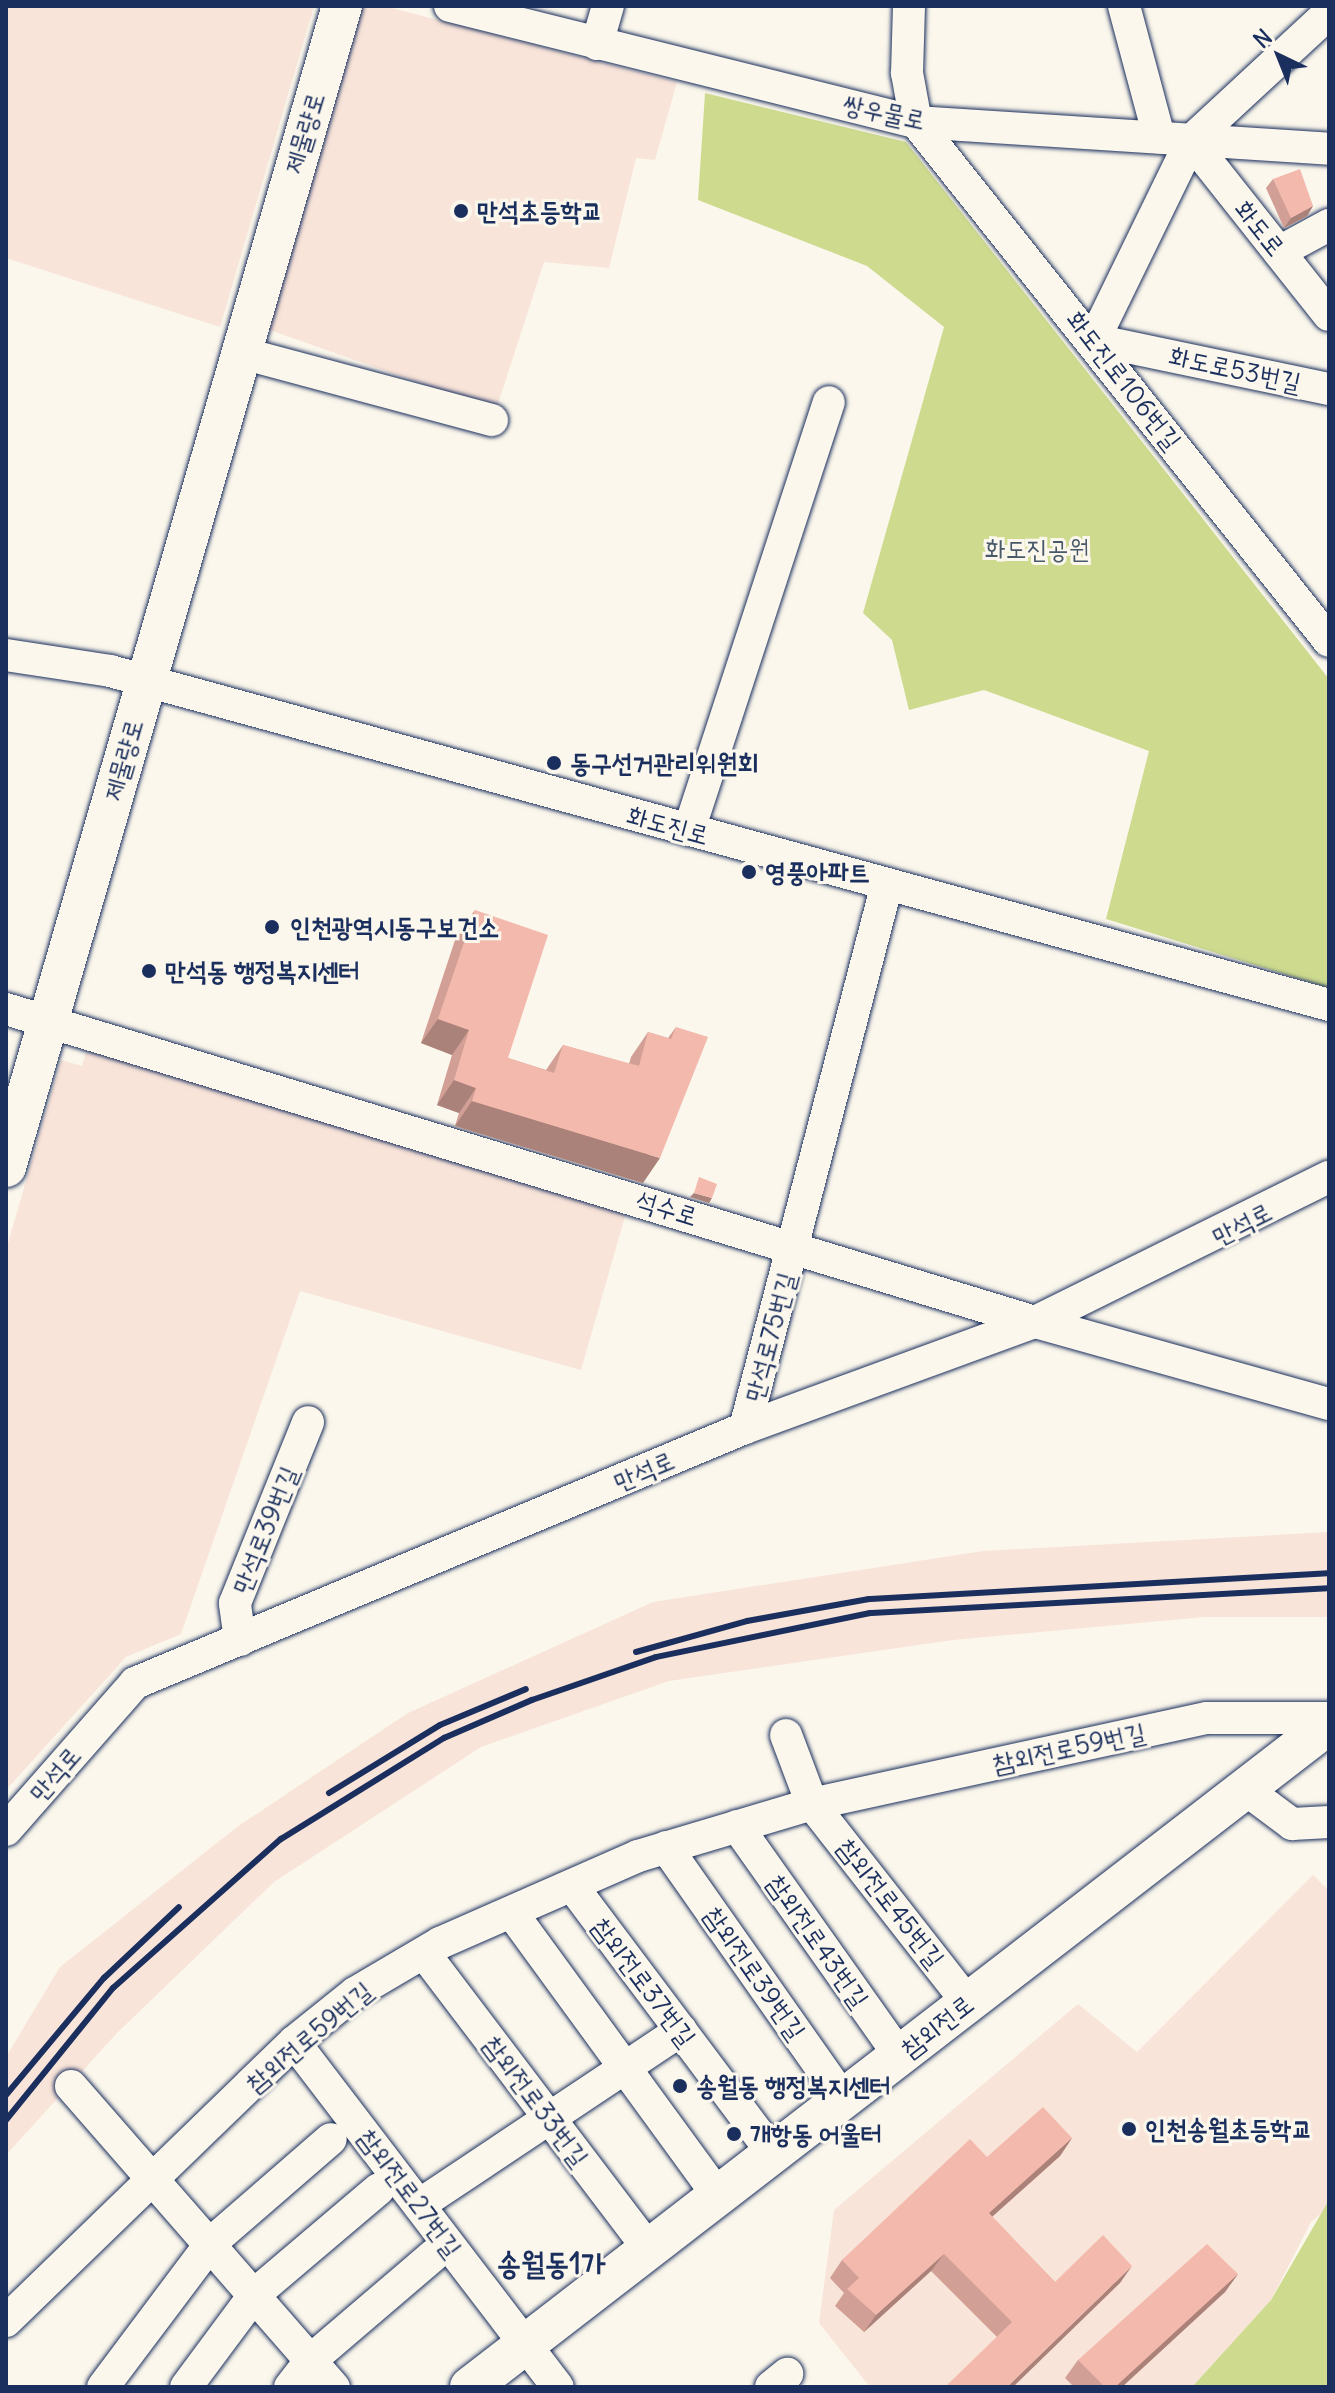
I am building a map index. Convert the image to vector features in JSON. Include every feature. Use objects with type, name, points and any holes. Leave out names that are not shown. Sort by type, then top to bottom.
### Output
[{"type":"main road","name":"제물량로","points":[[6,1165],[238,352],[342,6]]},
{"type":"main road","name":"참외전로","points":[[470,2387],[1329,1721]]},
{"type":"street","name":"쌍우물로","points":[[450,6],[916,122],[1329,149]]},
{"type":"street","points":[[597,44],[608,6]]},
{"type":"street","points":[[909,6],[907,73],[916,122]]},
{"type":"street","points":[[1124,6],[1159,137]]},
{"type":"street","points":[[1094,340],[1191,141],[1329,13]]},
{"type":"street","name":"화도진로106번길","points":[[916,122],[1094,340],[1329,641]]},
{"type":"street","name":"화도로","points":[[1191,141],[1329,315]]},
{"type":"street","points":[[1279,252],[1329,225]]},
{"type":"street","name":"화도로53번길","points":[[1094,340],[1329,389]]},
{"type":"street","points":[[238,352],[492,420]]},
{"type":"street","points":[[689,830],[829,402]]},
{"type":"street","name":"화도진로","points":[[6,655],[30,654],[145,681],[1329,1005]]},
{"type":"street","name":"만석로75번길","points":[[745,1428],[795,1246],[887,884]]},
{"type":"street","name":"석수로","points":[[6,1009],[795,1246],[1035,1322],[1329,1404]]},
{"type":"street","name":"만석로","points":[[6,1830],[135,1683],[745,1428],[1035,1322],[1329,1177]]},
{"type":"street","name":"만석로39번길","points":[[240,1640],[235,1603],[308,1422]]},
{"type":"street","name":"참외전로59번길","points":[[6,2321],[294,2042],[355,1993],[424,1953],[512,1913],[666,1847],[812,1804],[1207,1718],[1329,1721]]},
{"type":"street","points":[[786,1735],[812,1804]]},
{"type":"street","points":[[1245,1789],[1292,1824],[1329,1822]]},
{"type":"street","name":"참외전로45번길","points":[[812,1804],[968,2003]]},
{"type":"street","name":"참외전로43번길","points":[[737,1826],[900,2056]]},
{"type":"street","name":"참외전로39번길","points":[[666,1847],[843,2099]]},
{"type":"street","name":"참외전로37번길","points":[[573,1887],[773,2153]]},
{"type":"street","points":[[512,1913],[718,2195]]},
{"type":"street","name":"참외전로33번길","points":[[424,1953],[649,2249]]},
{"type":"street","points":[[419,2205],[551,2120],[681,2030]]},
{"type":"street","name":"참외전로27번길","points":[[294,2042],[558,2387]]},
{"type":"street","points":[[71,2086],[155,2175],[334,2387]]},
{"type":"street","points":[[103,2387],[212,2242],[331,2139]]},
{"type":"street","points":[[186,2387],[255,2294],[379,2189]]},
{"type":"street","points":[[290,2387],[311,2360],[434,2255]]},
{"type":"shaded area","points":[[6,6],[314,6],[220,327],[6,258]]},
{"type":"shaded area","name":"만석초등학교","points":[[354,6],[384,6],[677,82],[655,160],[636,158],[609,268],[544,262],[496,410],[267,329]]},
{"type":"shaded area","points":[[88,1046],[630,1199],[581,1370],[300,1291],[181,1634],[126,1657],[6,1790],[6,1250],[61,1060],[82,1066]]},
{"type":"shaded area","points":[[1329,1532],[1329,1617],[1204,1617],[953,1640],[669,1681],[481,1747],[274,1882],[117,2033],[6,2155],[6,2057],[60,1967],[237,1827],[408,1713],[653,1602],[983,1551]]},
{"type":"shaded area","name":"인천송월초등학교","points":[[1313,1875],[1329,1891],[1329,2207],[1311,2222],[1271,2300],[1192,2387],[870,2387],[819,2323],[834,2210],[1078,2004],[1137,2052]]},
{"type":"green space","name":"화도진공원","points":[[705,93],[906,142],[1329,679],[1329,988],[1106,919],[1149,751],[984,690],[909,710],[892,640],[863,613],[944,327],[867,266],[698,200]]},
{"type":"green space","points":[[1329,2200],[1329,2387],[1192,2387],[1271,2300]]},
{"type":"building","points":[[1300,169],[1313,206],[1291,218],[1273,179]]},
{"type":"building","points":[[475,910],[548,935],[508,1058],[554,1073],[563,1045],[639,1066],[648,1032],[671,1039],[676,1027],[708,1037],[660,1158],[472,1101],[476,1088],[454,1080],[469,1030],[438,1019]]},
{"type":"building","points":[[699,1177],[717,1184],[712,1198],[694,1193]]},
{"type":"building","points":[[1043,2107],[1072,2138],[989,2213],[1055,2282],[1103,2235],[1132,2266],[1007,2387],[945,2387],[1012,2322],[944,2254],[876,2315],[847,2289],[859,2278],[842,2260],[970,2139],[987,2157]]},
{"type":"building","points":[[1207,2244],[1238,2274],[1115,2387],[1105,2387],[1078,2360]]},
{"type":"railway","points":[[636,1652],[747,1621],[869,1599],[1329,1573]]},
{"type":"railway","points":[[6,2120],[113,1988],[281,1839],[444,1738],[532,1700],[656,1657],[870,1613],[1329,1588]]},
{"type":"railway","points":[[329,1793],[440,1725],[526,1689]]},
{"type":"railway","points":[[6,2095],[104,1978],[179,1907]]},
{"type":"place","name":"만석초등학교","points":[[461,211]]},
{"type":"place","name":"동구선거관리위원회","points":[[554,763]]},
{"type":"place","name":"영풍아파트","points":[[749,872]]},
{"type":"place","name":"인천광역시동구보건소","points":[[272,927]]},
{"type":"place","name":"만석동 행정복지센터","points":[[149,971]]},
{"type":"place","name":"송월동 행정복지센터","points":[[680,2086]]},
{"type":"place","name":"인천송월초등학교","points":[[1129,2129]]},
{"type":"place","name":"개항동 어울터","points":[[734,2134]]},
{"type":"district","name":"송월동1가","points":[[551,2263]]}]
